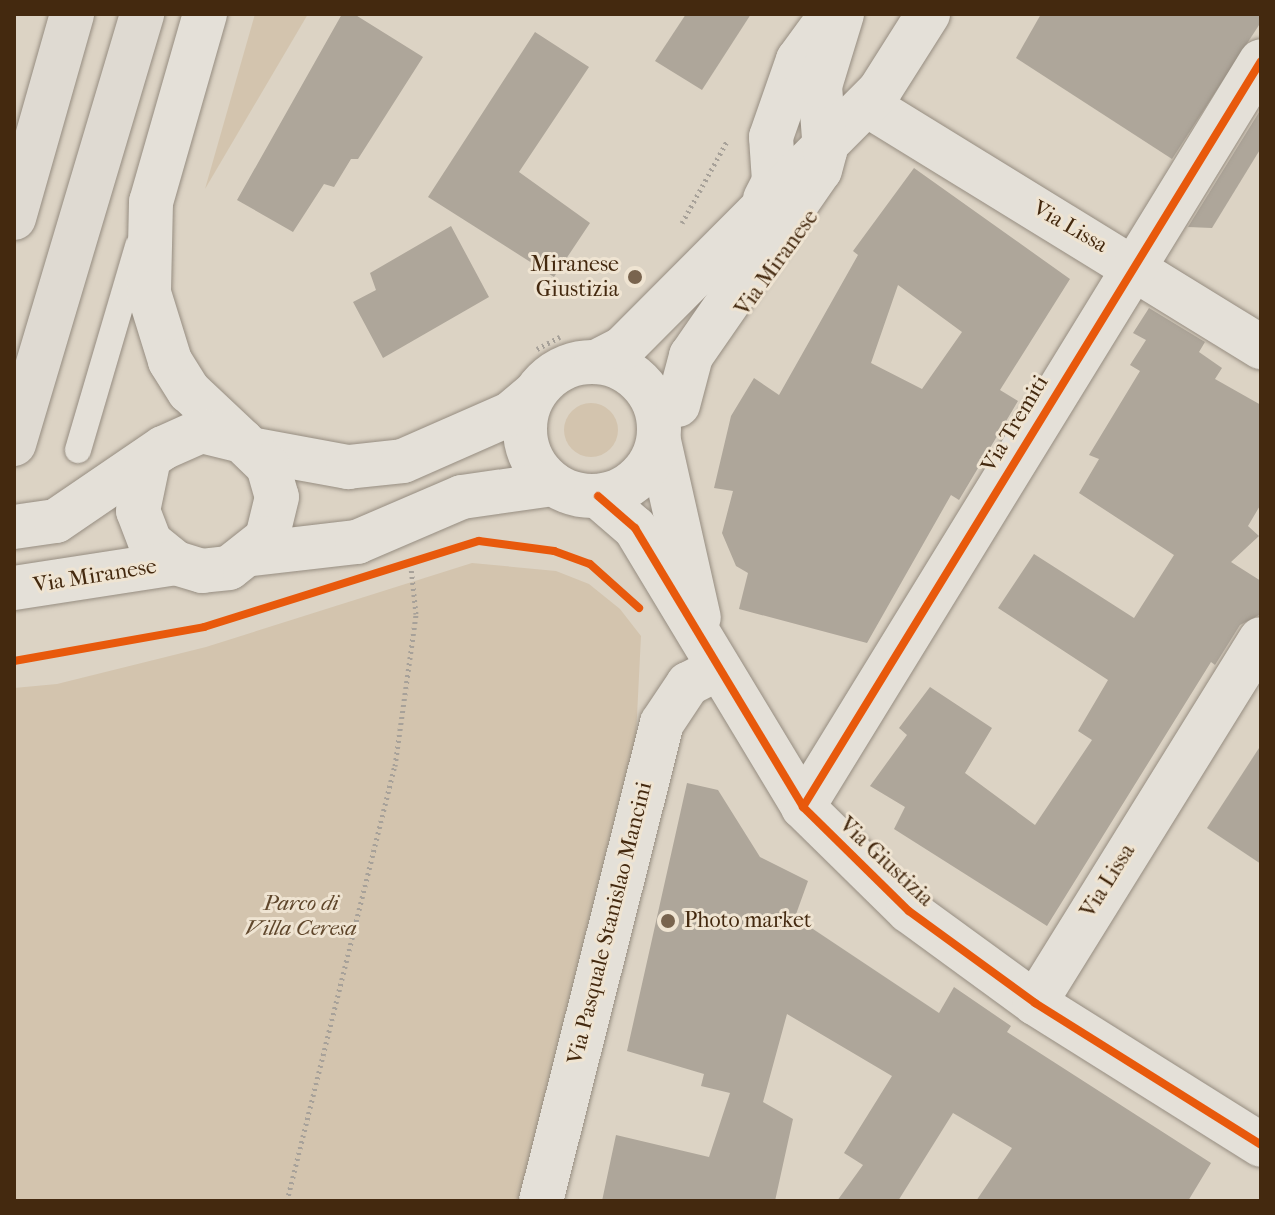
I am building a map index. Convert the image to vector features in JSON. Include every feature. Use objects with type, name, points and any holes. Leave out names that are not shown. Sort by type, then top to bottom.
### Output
[{"type":"highway","points":[[14,218],[72,14]]},
{"type":"highway","points":[[14,444],[142,14]]},
{"type":"street","points":[[205,14],[151,202],[149,293],[163,347],[189,391],[248,445],[277,497],[272,528],[253,554]]},
{"type":"street","points":[[765,199],[774,186],[769,147],[784,98],[798,60],[833,14]]},
{"type":"street","points":[[531,374],[525,421],[528,450],[553,484],[598,496],[638,479],[666,425],[687,362],[814,182],[825,145],[821,81],[842,14]]},
{"type":"street","name":"Via Miranese","points":[[666,425],[847,168],[872,104],[928,14]]},
{"type":"street","name":"Via Tremiti","points":[[803,807],[1132,264],[1261,61]]},
{"type":"street","name":"Via Lissa","points":[[821,81],[834,106],[872,104],[1261,347]]},
{"type":"street","name":"Via Miranese","points":[[583,347],[623,348],[765,199],[872,104]]},
{"type":"street","points":[[531,374],[566,367],[583,347],[629,372],[646,388],[666,425]]},
{"type":"street","points":[[14,527],[56,521],[191,434],[222,433],[248,445],[373,467],[403,461],[510,414],[531,374]]},
{"type":"street","name":"Via Giustizia","points":[[666,425],[709,651]]},
{"type":"street","name":"Via Miranese","points":[[148,463],[138,494],[142,527],[176,563]]},
{"type":"street","name":"Via Miranese","points":[[14,588],[176,563],[216,569],[253,554],[357,542],[462,497],[553,484]]},
{"type":"street","name":"Via Giustizia","points":[[598,496],[635,528],[803,807],[909,911],[1035,1003],[1261,1145]]},
{"type":"street","name":"Via Lissa","points":[[1035,1003],[1261,639]]},
{"type":"street","name":"Via Pasquale Stanislao Mancini","points":[[541,1201],[662,723],[709,651]]},
{"type":"lane","points":[[78,450],[151,202]]},
{"type":"path","points":[[671,237],[681,225]]},
{"type":"path","points":[[531,374],[583,347]]},
{"type":"path","points":[[396,567],[426,557]]},
{"type":"path","points":[[287,1201],[395,766],[416,614],[410,562]]},
{"type":"green space","points":[[255,14],[308,14],[205,189]]},
{"type":"green space","points":[[591,403],[610,411],[618,430],[610,449],[591,457],[572,449],[564,430],[572,411]]},
{"type":"green space","name":"Parco di Villa Ceresa","points":[[472,563],[556,571],[589,584],[620,609],[641,636],[635,756],[526,1201],[14,1201],[14,688],[57,684],[206,647]]},
{"type":"building","points":[[342,14],[354,14],[423,57],[358,159],[351,159],[334,187],[324,184],[293,232],[237,200]]},
{"type":"building","points":[[686,14],[751,14],[702,90],[655,61]]},
{"type":"building","points":[[1041,14],[1261,14],[1261,22],[1172,159],[1016,58]]},
{"type":"building","points":[[535,32],[589,67],[519,172],[590,223],[554,277],[428,197]]},
{"type":"building","points":[[1261,109],[1261,148],[1212,228],[1188,227]]},
{"type":"building","points":[[914,168],[1070,279],[1000,390],[1018,401],[959,500],[951,495],[867,643],[739,609],[748,573],[736,566],[722,533],[733,491],[714,488],[731,416],[754,378],[779,395],[858,255],[853,251]],"holes":[[[898,285],[962,332],[922,389],[871,363]]]},
{"type":"building","points":[[451,226],[489,297],[383,358],[353,302],[376,290],[370,273]]},
{"type":"building","points":[[1149,308],[1205,342],[1199,352],[1222,368],[1215,379],[1261,405],[1261,504],[1248,526],[1259,536],[1231,562],[1261,581],[1261,614],[1240,625],[1215,665],[1211,662],[1047,926],[894,829],[905,807],[870,786],[907,735],[899,728],[930,687],[992,728],[965,773],[1035,825],[1092,740],[1078,731],[1108,680],[998,608],[1034,554],[1134,618],[1174,555],[1079,493],[1099,459],[1089,455],[1140,371],[1130,365],[1146,340],[1133,333]]},
{"type":"building","points":[[1261,745],[1261,864],[1207,828]]},
{"type":"building","points":[[687,783],[718,790],[760,857],[808,881],[795,917],[939,1013],[954,987],[1011,1026],[1007,1032],[1211,1163],[1188,1201],[976,1201],[1012,1148],[953,1113],[898,1201],[837,1201],[863,1165],[844,1153],[892,1076],[787,1014],[763,1102],[793,1119],[775,1201],[602,1201],[616,1135],[709,1157],[730,1093],[701,1086],[704,1074],[627,1051]]},
{"type":"cycle path","points":[[803,807],[1261,61]]},
{"type":"cycle path","points":[[598,496],[635,528],[803,807],[909,911],[1035,1003],[1261,1145]]},
{"type":"cycle path","points":[[14,661],[204,627],[479,541],[554,551],[590,564],[639,608]]},
{"type":"place","name":"Miranese Giustizia","points":[[635,277]]},
{"type":"place","name":"Photo market","points":[[668,921]]}]
